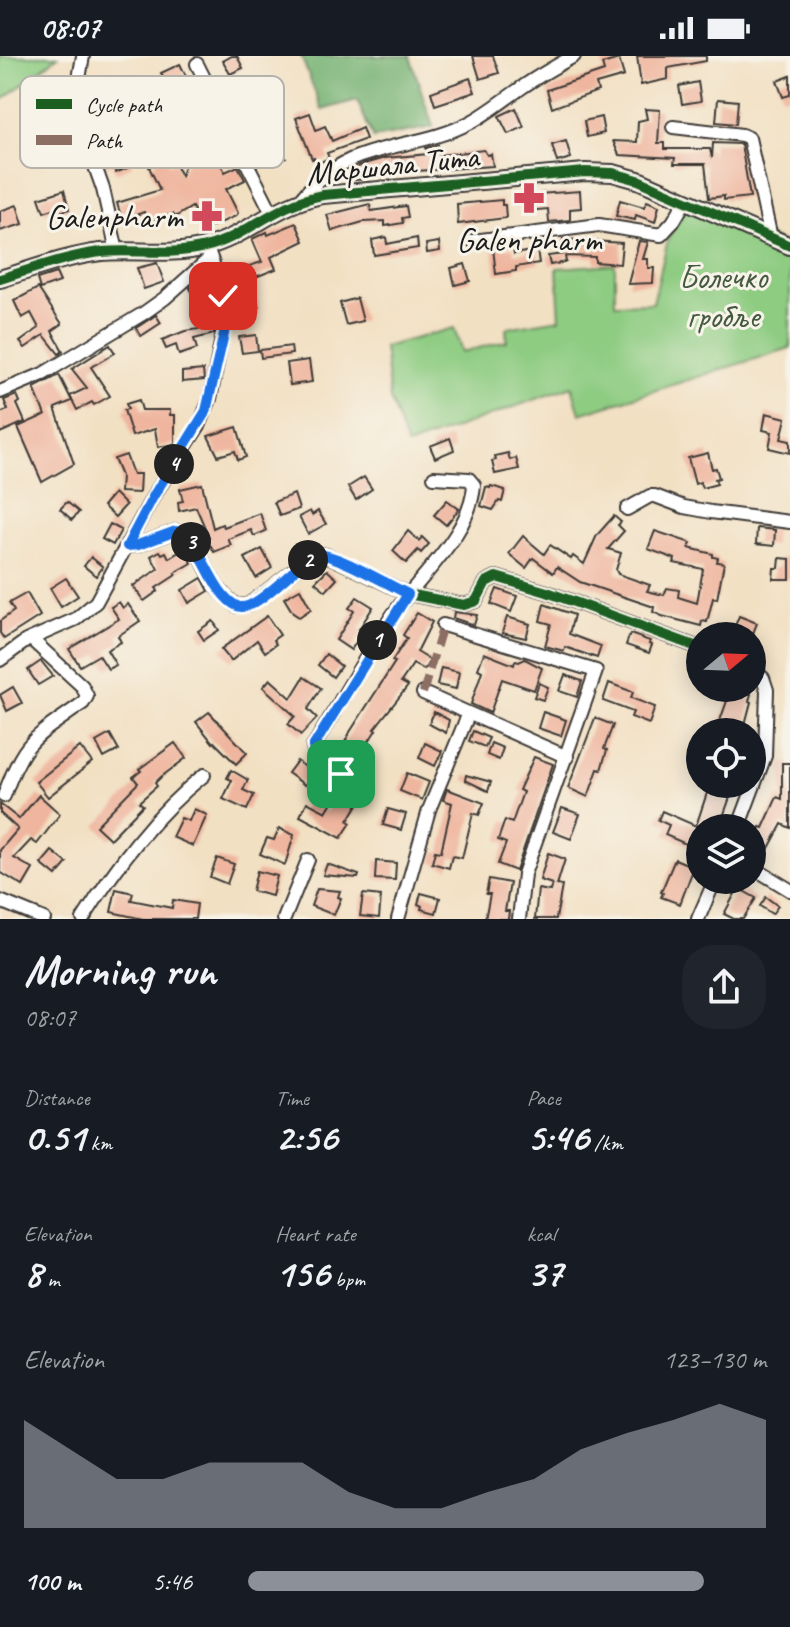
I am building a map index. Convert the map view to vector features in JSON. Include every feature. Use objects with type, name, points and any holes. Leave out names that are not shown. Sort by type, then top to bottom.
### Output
[{"type":"street","points":[[79,76],[83,56]]},
{"type":"street","points":[[301,199],[322,178],[352,159],[470,122],[574,56]]},
{"type":"street","points":[[197,64],[203,76]]},
{"type":"street","points":[[673,127],[749,138],[771,238]]},
{"type":"street","points":[[96,168],[117,251]]},
{"type":"street","points":[[249,168],[272,213]]},
{"type":"street","name":"Маршала Тита","points":[[0,279],[70,258],[117,251],[208,252],[301,199],[374,188],[499,181],[585,172],[624,176],[790,246]]},
{"type":"street","points":[[473,241],[599,225],[661,235],[686,200]]},
{"type":"street","points":[[0,392],[43,374],[144,313],[165,298],[208,252],[220,284],[226,317],[210,399],[200,424],[154,495],[96,602],[88,611],[31,639],[0,660]]},
{"type":"street","points":[[341,774],[317,758],[313,747],[408,594],[460,529],[474,493],[474,485],[469,479],[434,477]]},
{"type":"street","points":[[627,509],[655,496],[684,507],[790,522]]},
{"type":"street","points":[[127,546],[181,532],[217,586],[237,606],[243,607],[265,595],[309,559],[320,554],[336,558],[408,594],[469,605],[476,601],[490,578],[496,577],[547,592],[686,643]]},
{"type":"street","points":[[443,625],[596,671],[524,874],[519,919]]},
{"type":"street","points":[[4,796],[15,764],[32,740],[83,703],[87,696],[82,686],[31,639]]},
{"type":"street","points":[[743,814],[765,756],[766,687]]},
{"type":"street","points":[[423,693],[567,757]]},
{"type":"street","points":[[398,919],[429,810],[468,715]]},
{"type":"street","points":[[83,919],[149,826],[175,798],[204,775]]},
{"type":"street","points":[[284,919],[308,860]]},
{"type":"street","points":[[766,875],[790,890]]},
{"type":"street","points":[[698,919],[709,894]]},
{"type":"street","points":[[0,901],[44,919]]},
{"type":"green space","points":[[0,56],[58,56],[33,76],[20,76],[20,86],[0,102]]},
{"type":"green space","points":[[301,56],[410,56],[433,127],[373,138],[357,100],[322,110]]},
{"type":"green space","name":"Болечко гробље","points":[[691,201],[790,246],[790,348],[580,414],[572,386],[407,446],[390,399],[384,347],[454,328],[462,352],[507,341],[506,328],[560,319],[557,268],[615,264],[615,304],[653,303],[668,239]]},
{"type":"building","points":[[237,56],[243,68],[230,74],[223,61]]},
{"type":"building","points":[[473,56],[493,56],[499,73],[480,79]]},
{"type":"building","points":[[637,56],[706,56],[706,61],[668,68],[668,79],[641,85]]},
{"type":"building","points":[[619,59],[624,76],[596,84],[598,91],[552,108],[547,90],[604,71],[602,64]]},
{"type":"building","points":[[180,64],[186,76],[162,76],[161,73]]},
{"type":"building","points":[[790,76],[790,95],[783,97],[777,81]]},
{"type":"building","points":[[470,78],[475,92],[435,105],[431,92]]},
{"type":"building","points":[[698,82],[701,101],[682,104],[679,86]]},
{"type":"building","points":[[718,99],[738,101],[736,124],[716,122]]},
{"type":"building","points":[[516,108],[524,127],[508,134],[499,116]]},
{"type":"building","points":[[645,109],[660,110],[658,143],[665,143],[665,149],[710,149],[712,158],[713,143],[741,144],[750,197],[709,198],[705,164],[674,164],[675,158],[619,155],[613,141],[637,142],[638,121],[647,119]]},
{"type":"building","points":[[310,113],[316,130],[325,126],[332,141],[362,128],[366,139],[327,153],[329,158],[317,164],[312,159],[296,118]]},
{"type":"building","points":[[601,117],[604,133],[587,137],[584,121]]},
{"type":"building","points":[[566,141],[571,158],[557,162],[552,145]]},
{"type":"building","points":[[438,145],[440,155],[484,150],[487,155],[491,154],[493,166],[370,174],[370,179],[355,180],[354,169],[364,164],[385,158],[428,154],[426,148]]},
{"type":"building","points":[[149,168],[177,168],[181,176],[184,168],[223,168],[225,172],[239,168],[245,180],[226,189],[238,213],[236,216],[204,230],[192,207],[175,217],[173,214],[148,222],[144,212],[122,220],[117,203],[160,190]]},
{"type":"building","points":[[64,190],[69,209],[55,214],[53,209],[44,212],[39,198]]},
{"type":"building","points":[[580,191],[581,208],[570,209],[570,220],[549,222],[548,209],[526,211],[525,195]]},
{"type":"building","points":[[502,200],[506,218],[458,224],[457,204]]},
{"type":"building","points":[[620,200],[644,207],[647,201],[659,206],[655,222],[636,215],[635,220],[616,216]]},
{"type":"building","points":[[370,204],[371,211],[406,206],[408,217],[402,218],[403,223],[385,226],[385,221],[363,222],[332,231],[327,215]]},
{"type":"building","points":[[17,205],[23,224],[0,231],[0,211]]},
{"type":"building","points":[[296,223],[304,241],[271,257],[276,269],[253,278],[259,311],[235,315],[233,303],[239,302],[232,276],[241,273],[240,269],[262,262],[252,239]]},
{"type":"building","points":[[386,237],[387,244],[417,238],[418,248],[374,255],[372,240]]},
{"type":"building","points":[[563,239],[622,243],[620,264],[595,262],[595,257],[565,256],[566,262],[550,265],[548,256],[563,254]]},
{"type":"building","points":[[639,241],[648,242],[643,259],[648,259],[648,268],[654,268],[653,283],[628,284]]},
{"type":"building","points":[[439,242],[440,251],[427,253],[426,244]]},
{"type":"building","points":[[501,246],[502,249],[513,247],[514,254],[537,250],[539,263],[496,274],[493,248]]},
{"type":"building","points":[[157,263],[164,282],[144,289],[137,268]]},
{"type":"building","points":[[465,264],[470,281],[455,285],[451,268]]},
{"type":"building","points":[[56,273],[60,282],[40,289],[37,279]]},
{"type":"building","points":[[204,276],[213,294],[205,298],[199,291],[193,294],[190,288]]},
{"type":"building","points":[[38,288],[62,324],[52,331],[63,351],[59,354],[44,335],[25,348],[20,342],[39,328],[31,313],[22,318],[14,301]]},
{"type":"building","points":[[357,298],[363,321],[346,325],[340,303]]},
{"type":"building","points":[[156,315],[161,323],[141,336],[136,328]]},
{"type":"building","points":[[214,316],[214,334],[194,339],[197,349],[179,355],[176,345],[166,349],[162,340],[199,329],[199,326],[206,325],[205,318]]},
{"type":"building","points":[[256,335],[258,351],[242,353],[239,337]]},
{"type":"building","points":[[110,345],[115,353],[91,367],[110,396],[77,410],[70,396],[87,388],[72,369]]},
{"type":"building","points":[[291,346],[292,354],[261,358],[260,350]]},
{"type":"building","points":[[309,360],[312,382],[290,385],[287,363]]},
{"type":"building","points":[[203,370],[204,380],[182,382],[182,372]]},
{"type":"building","points":[[59,375],[72,401],[55,408],[74,464],[42,482],[18,427],[45,415],[34,388]]},
{"type":"building","points":[[17,395],[20,402],[17,404],[25,422],[0,433],[0,413],[8,410],[4,400]]},
{"type":"building","points":[[139,400],[142,410],[170,410],[170,415],[175,415],[175,444],[158,447],[155,429],[132,436],[124,410],[128,409],[126,404]]},
{"type":"building","points":[[766,413],[786,418],[781,439],[790,441],[790,453],[769,448],[772,432],[763,430]]},
{"type":"building","points":[[237,427],[246,457],[238,460],[235,451],[218,456],[208,436]]},
{"type":"building","points":[[450,438],[454,450],[435,458],[430,446]]},
{"type":"building","points":[[508,453],[510,460],[516,458],[519,469],[495,474],[492,461],[496,460],[495,456]]},
{"type":"building","points":[[708,453],[712,469],[716,468],[719,478],[715,479],[717,484],[702,488],[700,482],[695,484],[688,458]]},
{"type":"building","points":[[126,455],[133,474],[140,474],[139,493],[120,492],[121,476],[114,459]]},
{"type":"building","points":[[364,477],[372,489],[356,500],[348,487]]},
{"type":"building","points":[[202,484],[213,528],[260,513],[266,531],[254,536],[251,530],[228,539],[231,545],[214,552],[211,546],[207,547],[204,539],[209,537],[196,507],[179,511],[178,502],[183,501],[180,489]]},
{"type":"building","points":[[486,487],[505,490],[502,502],[499,501],[493,510],[481,506]]},
{"type":"building","points":[[114,493],[126,505],[115,517],[103,506]]},
{"type":"building","points":[[294,494],[299,509],[280,516],[274,502]]},
{"type":"building","points":[[447,500],[459,509],[446,525],[434,515]]},
{"type":"building","points":[[67,502],[79,512],[72,520],[60,509]]},
{"type":"building","points":[[310,511],[312,515],[318,511],[326,524],[308,534],[299,517]]},
{"type":"building","points":[[614,516],[621,522],[618,525],[624,531],[608,549],[621,553],[616,570],[618,574],[650,585],[647,591],[664,595],[667,588],[679,590],[678,597],[697,603],[703,569],[674,563],[675,559],[648,549],[655,531],[691,543],[689,548],[713,554],[718,558],[717,562],[724,563],[717,599],[713,598],[707,622],[686,622],[662,616],[653,612],[654,607],[580,582],[557,567],[553,573],[533,558],[526,568],[509,554],[523,536],[544,554],[550,545],[584,564],[597,535]]},
{"type":"building","points":[[110,524],[121,530],[113,545],[102,539]]},
{"type":"building","points":[[757,528],[775,530],[774,546],[756,544]]},
{"type":"building","points":[[408,531],[419,541],[422,537],[429,544],[406,563],[393,551]]},
{"type":"building","points":[[184,549],[192,563],[156,588],[158,591],[144,601],[133,586],[158,569],[151,556],[160,551],[162,554],[166,552],[169,558]]},
{"type":"building","points":[[262,549],[272,568],[256,578],[245,558]]},
{"type":"building","points":[[91,557],[103,567],[96,576],[84,566]]},
{"type":"building","points":[[780,558],[790,559],[790,579],[773,579],[774,568],[779,568]]},
{"type":"building","points":[[327,570],[337,579],[326,591],[315,582]]},
{"type":"building","points":[[66,578],[78,596],[61,607],[50,588]]},
{"type":"building","points":[[202,578],[209,591],[189,603],[182,590]]},
{"type":"building","points":[[300,589],[311,609],[299,617],[284,598]]},
{"type":"building","points":[[497,589],[517,596],[511,612],[491,604]]},
{"type":"building","points":[[27,593],[40,616],[4,639],[0,633],[0,621],[14,611],[9,603]]},
{"type":"building","points":[[357,597],[373,607],[359,629],[363,631],[351,650],[336,640],[354,611],[349,608]]},
{"type":"building","points":[[119,602],[123,608],[128,604],[140,621],[118,636],[121,642],[107,650],[116,665],[108,669],[99,655],[80,666],[69,649],[119,619],[111,607]]},
{"type":"building","points":[[544,604],[574,615],[569,634],[601,646],[597,658],[565,647],[564,651],[545,646],[551,624],[540,621]]},
{"type":"building","points":[[454,612],[477,615],[474,625],[453,618]]},
{"type":"building","points":[[417,613],[432,622],[417,652],[430,660],[424,670],[413,664],[401,682],[408,686],[374,729],[357,765],[338,756],[395,662],[392,661],[407,638],[403,635]]},
{"type":"building","points":[[267,616],[280,635],[273,640],[276,644],[265,652],[257,640],[231,661],[221,649]]},
{"type":"building","points":[[739,616],[754,622],[737,622]]},
{"type":"building","points":[[507,617],[530,624],[526,638],[502,633]]},
{"type":"building","points":[[213,621],[219,630],[204,640],[198,631]]},
{"type":"building","points":[[630,634],[650,641],[649,653],[626,645]]},
{"type":"building","points":[[484,653],[514,665],[515,661],[525,659],[542,668],[534,690],[502,679],[490,713],[471,704],[482,671],[478,669]]},
{"type":"building","points":[[326,654],[341,666],[333,677],[318,665]]},
{"type":"building","points":[[41,661],[53,676],[38,685],[28,670]]},
{"type":"building","points":[[441,668],[459,672],[456,689],[437,685]]},
{"type":"building","points":[[565,675],[582,681],[577,697],[559,691]]},
{"type":"building","points":[[304,677],[321,688],[308,709],[317,718],[301,735],[288,724],[295,716],[263,687],[270,679],[291,698]]},
{"type":"building","points":[[539,683],[548,687],[543,700],[534,697]]},
{"type":"building","points":[[609,683],[633,692],[631,698],[655,707],[649,724],[631,717],[633,712],[603,701]]},
{"type":"building","points":[[13,687],[22,703],[7,711],[0,695]]},
{"type":"building","points":[[727,702],[751,702],[747,718],[721,718]]},
{"type":"building","points":[[209,712],[247,753],[236,764],[196,722]]},
{"type":"building","points":[[434,712],[449,720],[446,733],[429,724]]},
{"type":"building","points":[[543,712],[566,720],[561,736],[538,728]]},
{"type":"building","points":[[595,718],[613,725],[604,749],[607,750],[601,770],[598,769],[588,797],[568,788]]},
{"type":"building","points":[[473,731],[489,738],[485,747],[469,741]]},
{"type":"building","points":[[110,734],[119,750],[104,758],[96,742]]},
{"type":"building","points":[[175,743],[186,758],[155,783],[157,786],[139,802],[143,805],[110,839],[96,826],[138,783],[133,777],[141,771],[139,769]]},
{"type":"building","points":[[425,743],[442,751],[435,766],[419,758]]},
{"type":"building","points":[[491,743],[503,748],[499,760],[487,755]]},
{"type":"building","points":[[80,747],[92,762],[48,797],[36,782]]},
{"type":"building","points":[[534,757],[553,764],[516,871],[498,864],[506,843],[498,840],[505,820],[512,823],[523,792],[519,790]]},
{"type":"building","points":[[297,761],[314,773],[305,785],[288,773]]},
{"type":"building","points":[[782,763],[790,763],[790,828],[782,824],[768,850],[766,821],[777,797],[782,799]]},
{"type":"building","points":[[231,770],[248,780],[243,790],[254,795],[247,810],[223,799],[232,780],[227,778]]},
{"type":"building","points":[[407,773],[429,782],[422,800],[400,791]]},
{"type":"building","points":[[466,775],[491,782],[488,791],[465,780]]},
{"type":"building","points":[[344,782],[364,794],[341,838],[300,816],[307,802],[326,812]]},
{"type":"building","points":[[447,789],[484,803],[479,815],[473,813],[462,858],[452,856],[449,868],[432,863],[435,851],[441,852],[452,803],[443,800]]},
{"type":"building","points":[[39,795],[60,814],[37,844],[31,840],[14,858],[33,869],[23,886],[0,872],[0,850],[18,829],[0,813],[0,804],[19,819]]},
{"type":"building","points":[[705,798],[730,798],[724,814],[700,814]]},
{"type":"building","points":[[562,808],[580,814],[571,839],[553,832]]},
{"type":"building","points":[[194,809],[207,815],[193,846],[172,837],[181,818],[189,821]]},
{"type":"building","points":[[388,809],[406,814],[401,830],[383,825]]},
{"type":"building","points":[[662,811],[686,822],[686,844],[665,835],[669,825],[658,820]]},
{"type":"building","points":[[279,828],[294,835],[285,865],[260,854],[267,838],[274,840]]},
{"type":"building","points":[[52,851],[67,863],[56,876],[41,864]]},
{"type":"building","points":[[548,853],[565,859],[557,885],[562,886],[556,919],[535,919],[538,889],[550,891],[552,884],[540,880]]},
{"type":"building","points":[[217,858],[234,864],[227,884],[210,877]]},
{"type":"building","points":[[675,859],[686,864],[686,888],[680,904],[661,897]]},
{"type":"building","points":[[376,861],[396,863],[395,880],[375,879]]},
{"type":"building","points":[[327,864],[359,875],[358,878],[323,875]]},
{"type":"building","points":[[257,871],[277,876],[272,896],[252,891]]},
{"type":"building","points":[[489,879],[510,883],[505,911],[509,911],[508,919],[485,919],[490,894],[486,894]]},
{"type":"building","points":[[116,889],[133,893],[131,900],[172,908],[173,900],[197,904],[195,919],[143,919],[111,912]]},
{"type":"building","points":[[317,889],[340,891],[338,897],[341,898],[334,915],[311,906]]},
{"type":"building","points":[[421,893],[440,898],[436,913],[421,909],[422,906],[418,904]]},
{"type":"building","points":[[363,894],[381,896],[379,918],[360,916]]},
{"type":"building","points":[[735,894],[749,894],[756,898],[743,919],[724,914]]},
{"type":"building","points":[[766,897],[778,906],[772,914],[760,906]]},
{"type":"marked path","points":[[423,693],[443,625]]},
{"type":"cycle path","points":[[0,279],[88,254],[179,251],[205,247],[235,236],[290,205],[323,195],[585,172],[613,173],[638,180],[790,246]]},
{"type":"cycle path","points":[[127,546],[176,531],[190,540],[218,588],[237,606],[248,605],[320,554],[408,594],[464,605],[476,601],[486,582],[496,577],[547,592],[686,643]]},
{"type":"place","name":"Galen pharm","points":[[529,198]]},
{"type":"place","name":"Galenpharm","points":[[207,216]]},
{"type":"route","points":[[223,296],[226,317],[224,334],[206,411],[154,495],[127,546],[181,532],[217,586],[237,606],[243,607],[265,595],[309,559],[320,554],[336,558],[408,594],[313,747],[317,758],[341,774]]}]
